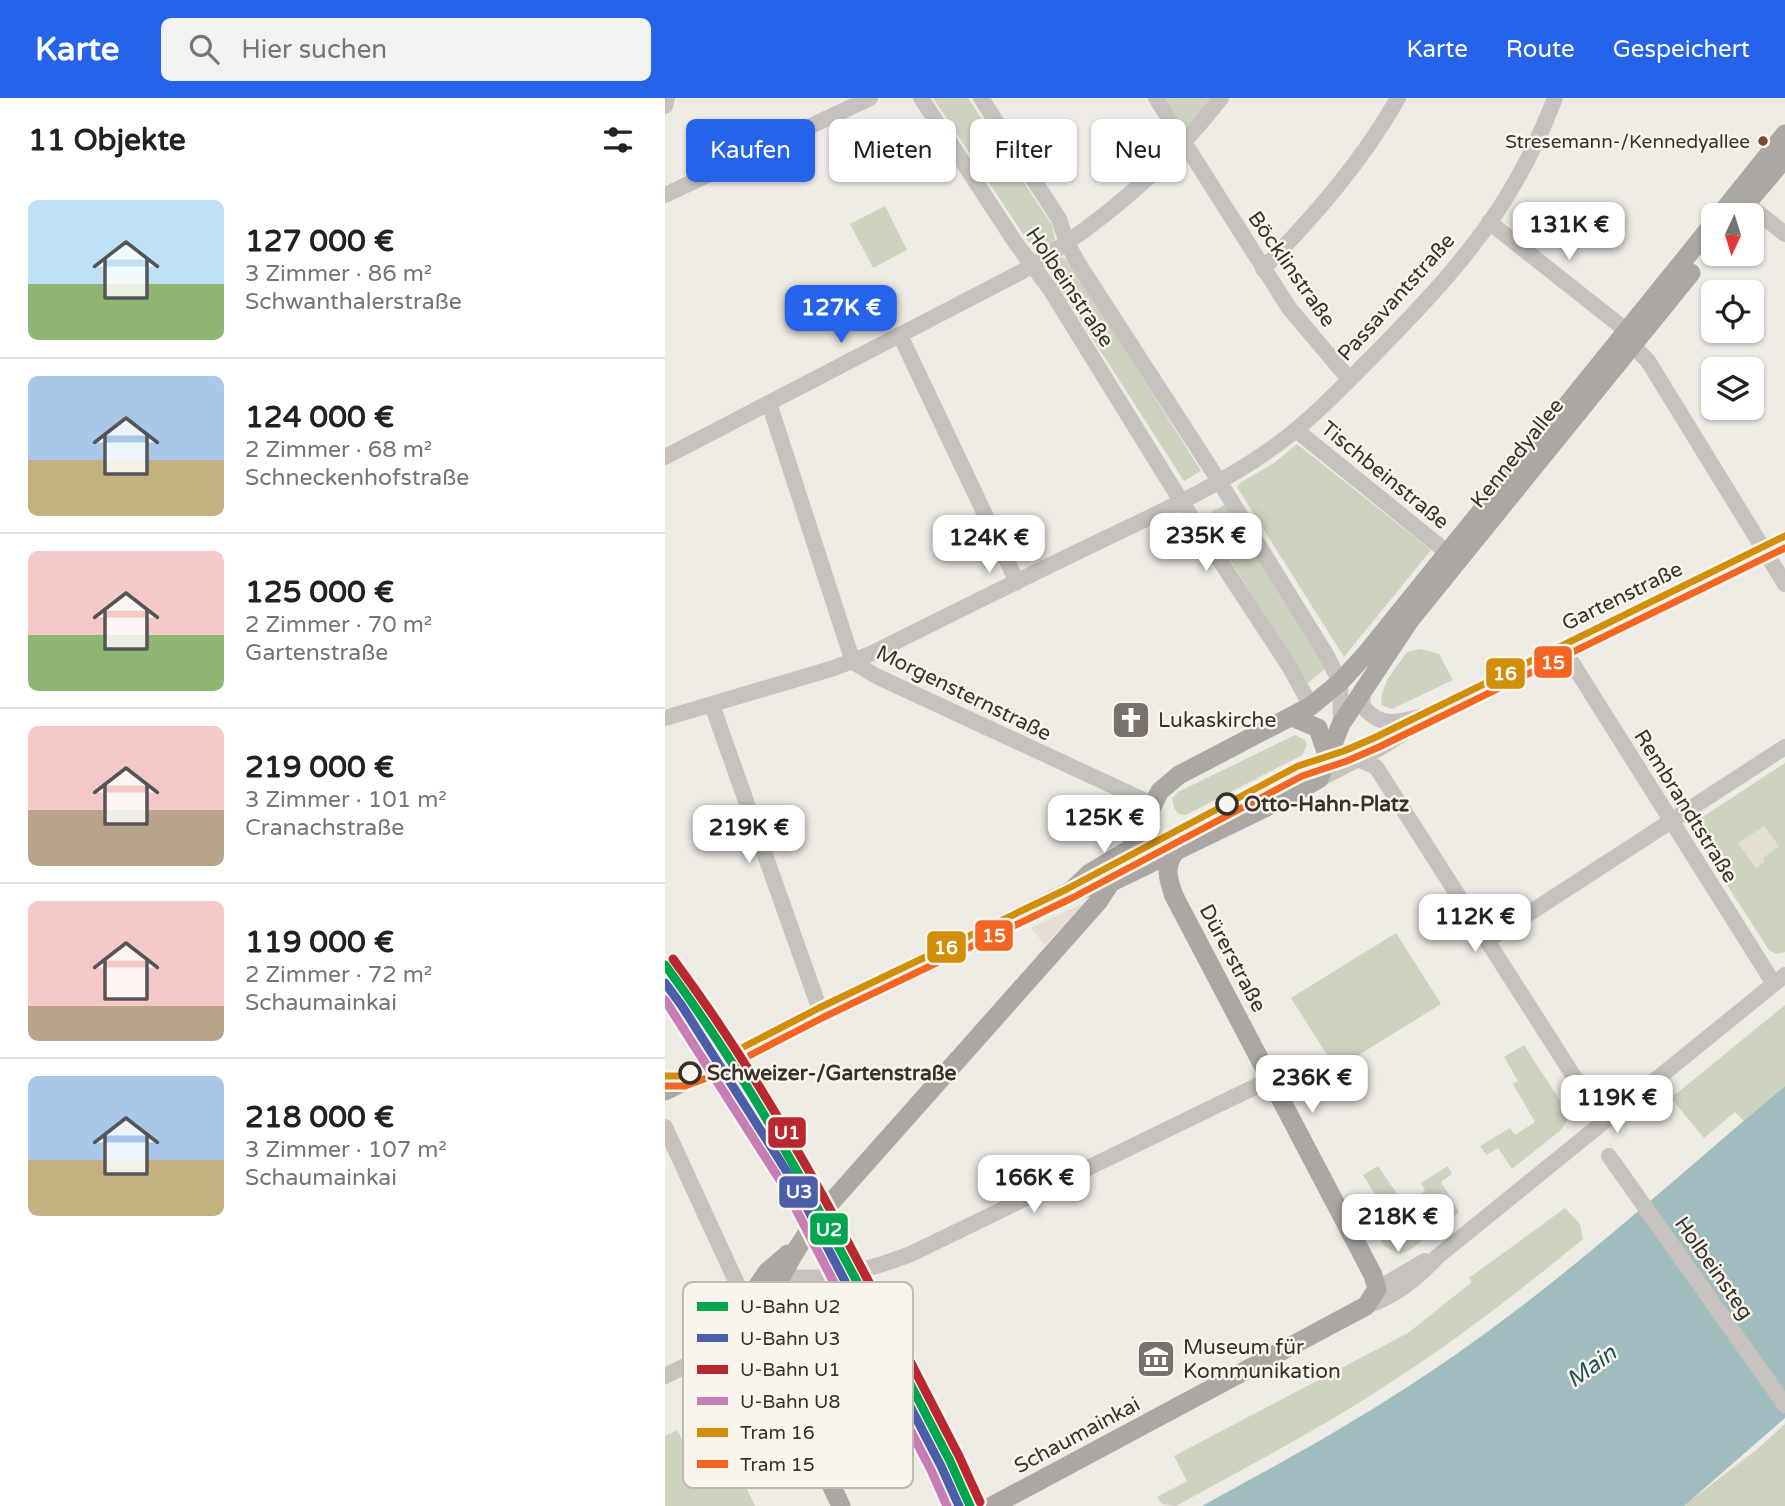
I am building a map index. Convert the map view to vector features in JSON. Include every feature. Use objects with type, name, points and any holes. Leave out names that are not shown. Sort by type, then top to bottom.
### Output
[{"type":"main road","points":[[1730,203],[1785,134]]},
{"type":"main road","points":[[1747,203],[1785,158]]},
{"type":"main road","name":"Kennedyallee","points":[[1362,693],[1410,620],[1630,338],[1701,240]]},
{"type":"main road","name":"Kennedyallee","points":[[1341,682],[1448,552],[1701,258]]},
{"type":"main road","points":[[779,1282],[798,1246],[819,1216],[1090,912],[1112,882],[1160,791],[1179,775],[1311,706],[1341,682]]},
{"type":"main road","points":[[1324,766],[1341,724],[1362,693]]},
{"type":"main road","points":[[1292,717],[1318,728],[1324,766]]},
{"type":"main road","name":"Gartenstraße","points":[[665,1091],[1071,891],[1112,882],[1175,852],[1288,796],[1324,766]]},
{"type":"main road","points":[[1152,804],[1148,845],[1151,849],[1175,852]]},
{"type":"main road","name":"Gartenstraße","points":[[1071,891],[1090,873],[1131,849]]},
{"type":"main road","name":"Dürerstraße","points":[[1175,852],[1167,864],[1174,896],[1373,1275],[1377,1289]]},
{"type":"main road","points":[[760,1282],[767,1272],[798,1246]]},
{"type":"main road","points":[[1366,1306],[1377,1289]]},
{"type":"main road","name":"Schaumainkai","points":[[992,1506],[1366,1306]]},
{"type":"main road","points":[[833,1488],[841,1506]]},
{"type":"street","points":[[665,106],[667,98]]},
{"type":"street","points":[[665,195],[870,98]]},
{"type":"street","name":"Holbeinstraße","points":[[921,98],[1015,242],[1034,264],[1181,501],[1289,666],[1311,706]]},
{"type":"street","name":"Holbeinstraße","points":[[981,98],[1059,219],[1067,243],[1219,481],[1341,682]]},
{"type":"street","name":"Böcklinstraße","points":[[1156,98],[1169,119]]},
{"type":"street","points":[[1186,141],[1221,98]]},
{"type":"street","points":[[1263,269],[1316,213],[1346,176],[1374,138],[1398,98]]},
{"type":"street","name":"Passavantstraße","points":[[1219,481],[1296,430],[1415,312],[1489,222],[1529,157],[1555,98]]},
{"type":"street","name":"Böcklinstraße","points":[[1186,146],[1263,269],[1309,334],[1349,379]]},
{"type":"street","points":[[665,457],[1034,264],[1067,243],[1143,182]]},
{"type":"street","points":[[1489,222],[1630,338],[1648,361],[1785,584]]},
{"type":"street","points":[[1764,222],[1785,234]]},
{"type":"street","points":[[901,335],[1017,582]]},
{"type":"street","name":"Morgensternstraße","points":[[769,403],[853,662],[876,676],[1152,804]]},
{"type":"street","name":"Tischbeinstraße","points":[[1296,430],[1448,552]]},
{"type":"street","points":[[665,718],[853,662],[1219,481]]},
{"type":"street","name":"Gartenstraße","points":[[1324,766],[1357,759],[1380,748],[1441,710],[1785,540]]},
{"type":"street","name":"Rembrandtstraße","points":[[1564,650],[1670,821],[1780,980]]},
{"type":"street","points":[[1341,682],[1341,724]]},
{"type":"street","name":"Gartenstraße","points":[[1362,693],[1363,707],[1371,717],[1387,723],[1441,710]]},
{"type":"street","points":[[712,705],[821,1013]]},
{"type":"street","points":[[1488,940],[1785,747]]},
{"type":"street","points":[[1357,759],[1376,767],[1603,1122]]},
{"type":"street","name":"Schaumainkai","points":[[1366,1306],[1384,1300],[1424,1271],[1437,1257],[1780,980]]},
{"type":"street","points":[[782,1276],[802,1280],[896,1260],[1271,1079]]},
{"type":"street","points":[[665,1128],[736,1282]]},
{"type":"street","name":"Holbeinsteg","points":[[1609,1156],[1785,1405]]},
{"type":"street","name":"Schaumainkai","points":[[1377,1289],[1419,1263],[1437,1257]]},
{"type":"street","points":[[665,1376],[683,1367]]},
{"type":"green space","points":[[933,98],[968,98],[982,119],[970,119],[970,154],[956,133],[956,119],[947,119]]},
{"type":"green space","points":[[1166,98],[1213,98],[1187,126],[1186,119],[1179,119]]},
{"type":"green space","points":[[989,182],[1024,182],[1052,225],[1055,239],[1052,246],[1038,251],[1027,240]]},
{"type":"green space","points":[[885,206],[907,250],[873,268],[850,224]]},
{"type":"green space","points":[[1056,257],[1070,262],[1201,471],[1184,481],[1051,274],[1048,264]]},
{"type":"green space","points":[[1297,444],[1431,550],[1344,657],[1237,487]]},
{"type":"green space","points":[[1225,505],[1326,668],[1308,683],[1206,522],[1214,518],[1211,512]]},
{"type":"green space","points":[[1421,649],[1439,654],[1453,680],[1392,709],[1381,705],[1386,683],[1393,671],[1407,652]]},
{"type":"green space","points":[[1295,735],[1305,740],[1307,745],[1302,755],[1186,815],[1178,814],[1174,808],[1172,798],[1178,792]]},
{"type":"green space","points":[[1785,763],[1785,952],[1776,954],[1769,950],[1694,834],[1693,827],[1698,820]]},
{"type":"green space","points":[[1396,933],[1441,1004],[1336,1069],[1291,998]]},
{"type":"green space","points":[[1785,1005],[1785,1086],[1744,1121],[1735,1112],[1704,1138],[1671,1098]]},
{"type":"green space","points":[[1524,1045],[1566,1110],[1568,1119],[1561,1130],[1512,1169],[1498,1148],[1486,1155],[1480,1146],[1510,1128],[1515,1135],[1535,1122],[1513,1084],[1518,1081],[1504,1057]]},
{"type":"green space","points":[[1378,1166],[1404,1204],[1425,1191],[1421,1183],[1448,1166],[1452,1174],[1441,1182],[1459,1212],[1410,1250],[1399,1254],[1384,1246],[1364,1211],[1379,1201],[1363,1175]]},
{"type":"green space","points":[[1565,1208],[1580,1224],[1583,1239],[1461,1334],[1385,1386],[1308,1433],[1176,1506],[1162,1504],[1157,1497],[1187,1481],[1174,1456],[1408,1333],[1472,1282],[1469,1278]]},
{"type":"green space","points":[[1785,1424],[1785,1506],[1683,1506],[1755,1451]]},
{"type":"green space","points":[[677,1430],[683,1441],[683,1488],[747,1488],[755,1506],[665,1506],[665,1436]]},
{"type":"shaded area","points":[[1764,826],[1779,846],[1763,858],[1765,861],[1756,868],[1738,843]]},
{"type":"shaded area","points":[[1085,903],[1045,945],[1031,928],[1075,907]]},
{"type":"water","name":"Main","points":[[1785,1086],[1785,1418],[1684,1506],[1202,1506],[1352,1422],[1485,1334],[1572,1266]]},
{"type":"metro line","name":"U1","points":[[673,959],[715,1018],[791,1139],[868,1282]]},
{"type":"metro line","name":"U2","points":[[665,965],[706,1024],[782,1145],[857,1282]]},
{"type":"metro line","name":"U3","points":[[665,983],[794,1183],[845,1282]]},
{"type":"metro line","name":"U8","points":[[665,1000],[785,1188],[834,1282]]},
{"type":"metro line","name":"U1","points":[[913,1367],[980,1502]]},
{"type":"metro line","name":"U2","points":[[913,1390],[970,1506]]},
{"type":"metro line","name":"U3","points":[[913,1412],[959,1506]]},
{"type":"metro line","name":"U8","points":[[913,1435],[947,1506]]},
{"type":"tram line","name":"16","points":[[665,1076],[683,1076],[699,1070],[819,1008],[1067,889],[1298,766],[1374,738],[1785,536]]},
{"type":"tram line","name":"15","points":[[665,1086],[685,1086],[704,1079],[824,1017],[1072,898],[1302,776],[1379,747],[1785,548]]},
{"type":"place","name":"Stresemann-/Kennedyallee","points":[[1763,141]]},
{"type":"place","name":"Lukaskirche","points":[[1131,720]]},
{"type":"place","name":"Otto-Hahn-Platz","points":[[1227,804]]},
{"type":"place","name":"Schweizer-/Gartenstraße","points":[[690,1073]]},
{"type":"place","name":"Museum für Kommunikation","points":[[1156,1359]]}]
